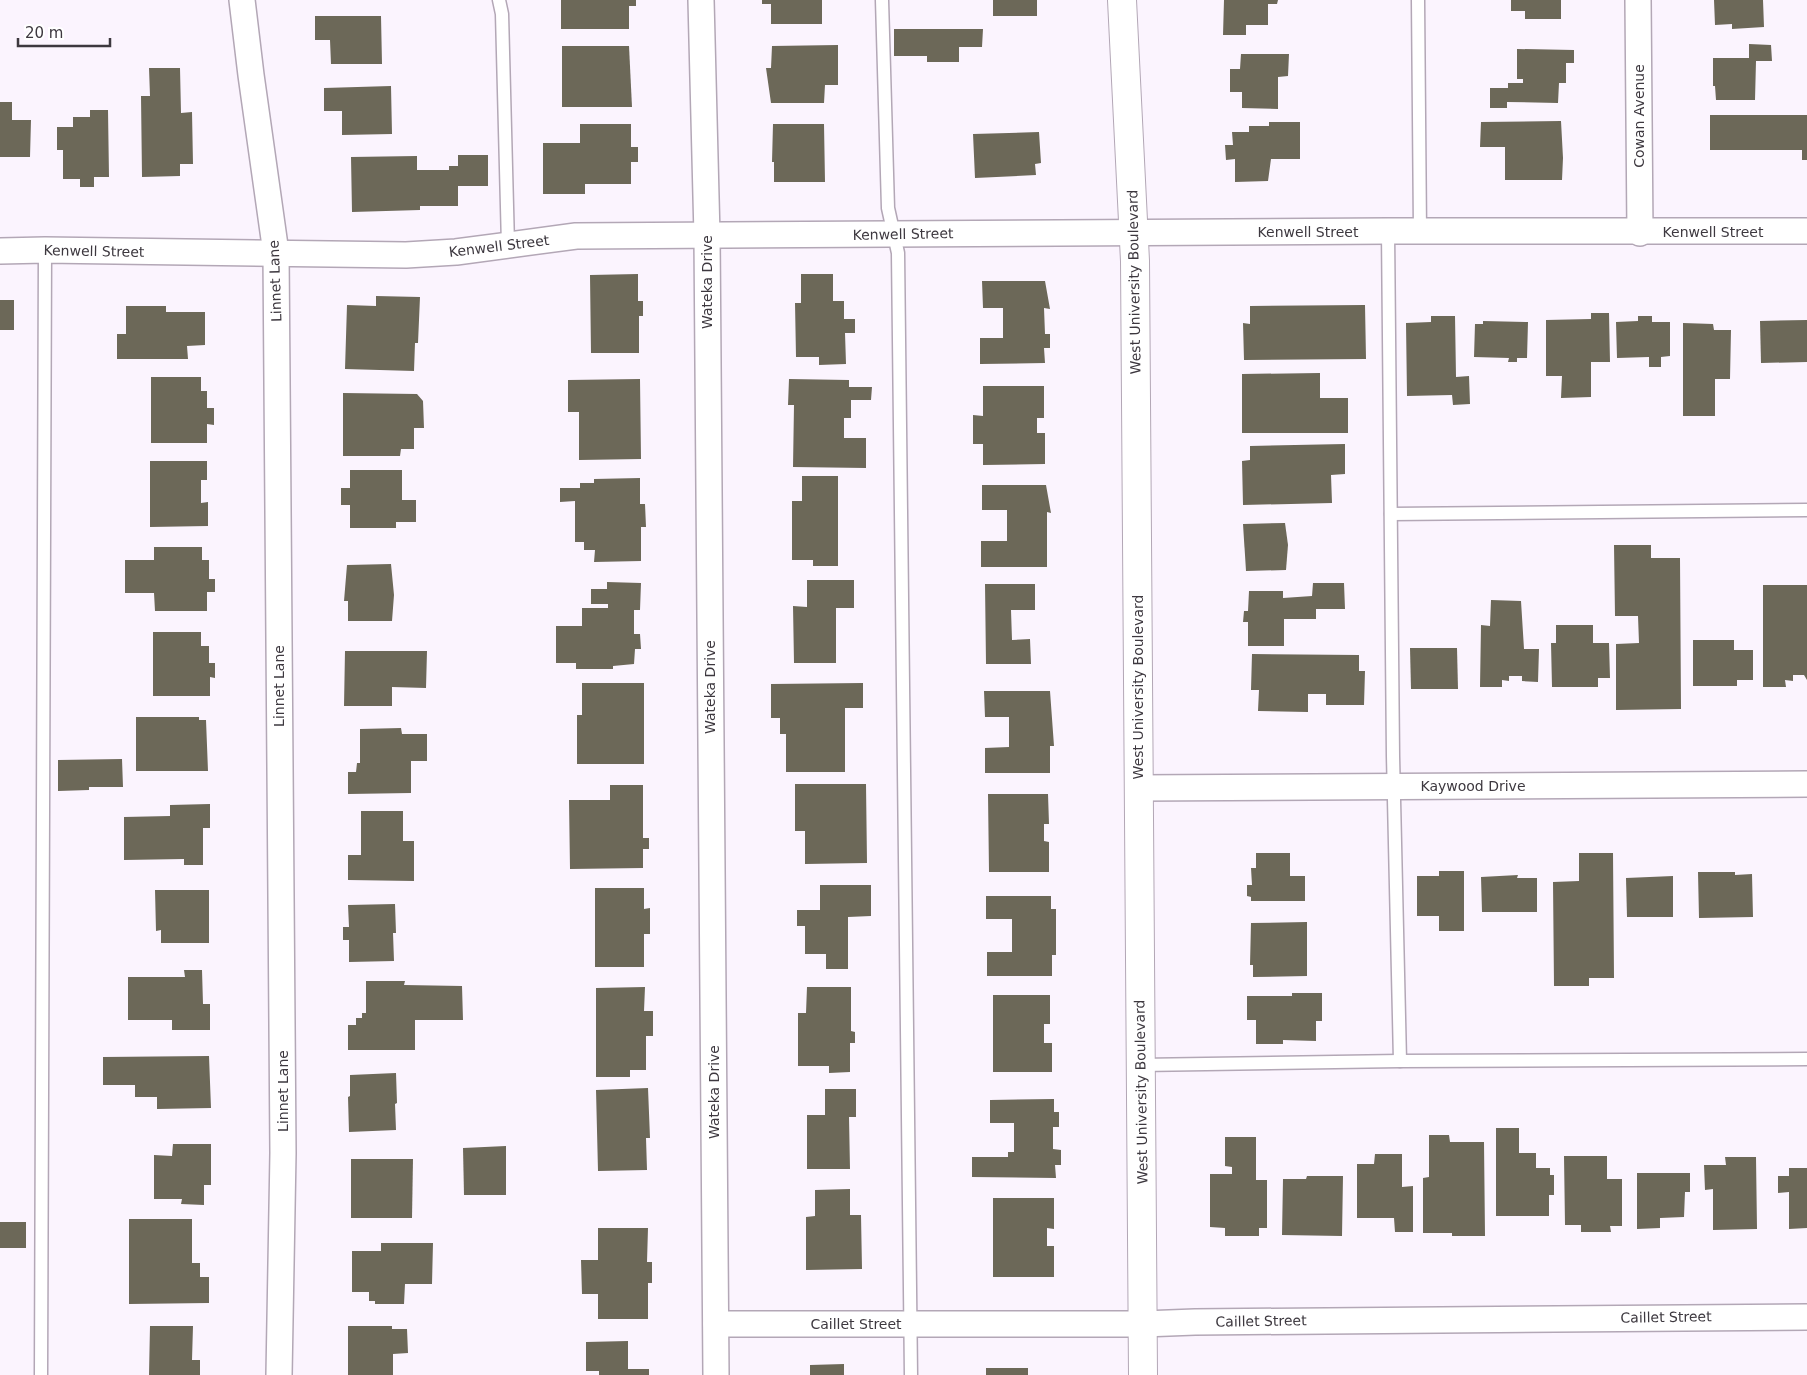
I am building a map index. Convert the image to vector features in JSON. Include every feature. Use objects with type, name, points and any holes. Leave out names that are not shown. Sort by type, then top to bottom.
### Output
[{"type":"street","name":"Linnet Lane","points":[[242,0],[276,253],[283,1153],[279,1375]]},
{"type":"street","name":"Wateka Drive","points":[[701,0],[706,236],[716,1375]]},
{"type":"street","name":"West University Boulevard","points":[[1122,0],[1134,233],[1143,1375]]},
{"type":"street","name":"Cowan Avenue","points":[[1638,0],[1640,233]]},
{"type":"street","name":"Kenwell Street","points":[[0,251],[406,255],[456,252],[576,236],[1388,231],[1640,233],[1807,231]]},
{"type":"street","name":"Kaywood Drive","points":[[1138,788],[1807,784]]},
{"type":"street","name":"Caillet Street","points":[[716,1324],[1143,1324],[1807,1317]]},
{"type":"lane","points":[[499,0],[502,14],[508,246]]},
{"type":"lane","points":[[882,0],[888,208],[898,253],[911,1375]]},
{"type":"lane","points":[[1418,0],[1420,231]]},
{"type":"lane","points":[[1388,231],[1393,786],[1400,1061]]},
{"type":"lane","points":[[41,1375],[45,250]]},
{"type":"lane","points":[[1391,514],[1807,510]]},
{"type":"lane","points":[[1140,1065],[1400,1061],[1807,1059]]},
{"type":"building","points":[[561,0],[636,0],[636,6],[629,6],[629,29],[561,29]]},
{"type":"building","points":[[762,0],[822,0],[822,24],[771,24],[771,4],[762,4]]},
{"type":"building","points":[[993,0],[1037,0],[1037,16],[993,16]]},
{"type":"building","points":[[1224,0],[1278,0],[1277,4],[1268,4],[1268,25],[1246,25],[1246,35],[1223,35]]},
{"type":"building","points":[[1511,0],[1561,0],[1561,19],[1525,19],[1525,11],[1511,11]]},
{"type":"building","points":[[1714,0],[1763,0],[1764,27],[1732,29],[1732,24],[1715,25]]},
{"type":"building","points":[[315,16],[381,16],[382,64],[331,64],[330,40],[315,40]]},
{"type":"building","points":[[894,29],[983,29],[982,47],[959,47],[959,62],[927,62],[927,56],[894,56]]},
{"type":"building","points":[[1749,44],[1771,45],[1772,61],[1756,61],[1755,100],[1716,100],[1715,86],[1713,86],[1713,58],[1749,58]]},
{"type":"building","points":[[838,45],[838,85],[825,85],[824,103],[771,103],[766,68],[771,68],[772,46]]},
{"type":"building","points":[[562,46],[629,46],[632,107],[562,107]]},
{"type":"building","points":[[1517,49],[1574,50],[1574,63],[1566,63],[1566,83],[1559,83],[1558,103],[1507,102],[1507,108],[1490,108],[1490,88],[1508,88],[1508,83],[1523,83],[1523,79],[1517,79]]},
{"type":"building","points":[[1241,54],[1289,54],[1288,76],[1278,77],[1278,109],[1242,108],[1242,92],[1230,92],[1230,69],[1240,69]]},
{"type":"building","points":[[149,68],[180,68],[181,113],[192,112],[193,164],[180,164],[180,176],[142,177],[141,96],[150,96]]},
{"type":"building","points":[[391,86],[392,134],[342,135],[342,111],[324,111],[324,88]]},
{"type":"building","points":[[0,102],[12,102],[12,120],[31,120],[30,157],[0,157]]},
{"type":"building","points":[[90,110],[108,110],[109,177],[94,177],[94,187],[80,187],[80,179],[63,179],[63,150],[57,150],[57,127],[73,127],[73,117],[90,117]]},
{"type":"building","points":[[1710,115],[1807,115],[1807,160],[1802,160],[1802,150],[1710,150]]},
{"type":"building","points":[[1561,121],[1562,180],[1505,180],[1505,147],[1480,147],[1481,122]]},
{"type":"building","points":[[1269,122],[1300,122],[1300,159],[1271,159],[1268,181],[1235,182],[1235,159],[1226,160],[1225,145],[1233,145],[1232,132],[1249,132],[1249,126],[1269,126]]},
{"type":"building","points":[[580,124],[631,124],[631,147],[638,147],[638,162],[631,162],[631,184],[585,184],[585,194],[543,194],[543,143],[580,143]]},
{"type":"building","points":[[773,124],[824,124],[825,182],[774,182],[774,162],[772,162]]},
{"type":"building","points":[[1039,132],[1041,163],[1035,164],[1036,175],[975,178],[973,134]]},
{"type":"building","points":[[458,155],[488,155],[488,186],[458,186],[458,206],[420,206],[420,210],[352,212],[351,157],[417,156],[417,170],[449,170],[449,166],[458,166]]},
{"type":"building","points":[[638,274],[638,301],[643,301],[643,316],[639,316],[639,353],[591,353],[590,275]]},
{"type":"building","points":[[801,274],[833,274],[833,301],[844,301],[844,319],[855,319],[855,333],[845,333],[846,364],[819,365],[819,357],[796,357],[795,303],[801,303]]},
{"type":"building","points":[[982,281],[1045,281],[1050,309],[1044,308],[1045,334],[1050,334],[1050,348],[1044,348],[1045,363],[980,364],[980,338],[1003,338],[1003,308],[983,308]]},
{"type":"building","points":[[376,296],[420,297],[418,343],[415,343],[414,371],[345,369],[347,305],[376,306]]},
{"type":"building","points":[[0,300],[14,300],[14,330],[0,330]]},
{"type":"building","points":[[1365,305],[1366,359],[1244,360],[1243,323],[1250,324],[1250,306]]},
{"type":"building","points":[[126,306],[166,306],[166,312],[205,312],[205,345],[187,346],[188,359],[117,359],[117,334],[126,334]]},
{"type":"building","points":[[1591,313],[1609,313],[1610,362],[1591,362],[1591,397],[1561,398],[1562,376],[1546,376],[1546,320],[1591,319]]},
{"type":"building","points":[[1431,316],[1455,316],[1456,377],[1469,376],[1470,404],[1453,405],[1452,395],[1407,396],[1406,323],[1431,322]]},
{"type":"building","points":[[1638,316],[1652,316],[1652,322],[1670,322],[1670,356],[1661,357],[1661,367],[1649,367],[1649,357],[1617,358],[1616,322],[1638,321]]},
{"type":"building","points":[[1807,320],[1807,362],[1761,363],[1760,321]]},
{"type":"building","points":[[1483,321],[1528,322],[1527,358],[1517,358],[1517,362],[1508,362],[1509,358],[1474,357],[1475,324],[1483,324]]},
{"type":"building","points":[[1683,323],[1713,324],[1714,330],[1731,330],[1730,379],[1715,379],[1715,416],[1683,416]]},
{"type":"building","points":[[1320,373],[1320,398],[1348,398],[1348,433],[1242,433],[1242,374]]},
{"type":"building","points":[[151,377],[201,377],[201,391],[207,391],[207,408],[214,408],[214,425],[207,424],[207,443],[151,443]]},
{"type":"building","points":[[640,379],[641,459],[579,460],[579,412],[568,412],[568,380]]},
{"type":"building","points":[[789,379],[849,380],[849,387],[872,387],[871,400],[851,400],[851,418],[844,418],[844,438],[866,438],[866,468],[793,467],[794,405],[788,405]]},
{"type":"building","points":[[983,386],[1044,386],[1044,418],[1037,418],[1037,433],[1045,433],[1045,464],[983,465],[983,444],[973,444],[973,415],[983,416]]},
{"type":"building","points":[[343,393],[417,394],[423,401],[424,428],[414,428],[414,449],[401,449],[400,456],[343,456]]},
{"type":"building","points":[[1345,444],[1345,474],[1331,475],[1332,503],[1243,505],[1242,461],[1250,460],[1250,446]]},
{"type":"building","points":[[150,461],[207,461],[207,480],[201,480],[201,503],[208,502],[208,526],[150,527]]},
{"type":"building","points":[[350,470],[402,470],[402,500],[416,500],[416,522],[396,522],[396,528],[350,528],[350,505],[341,505],[341,488],[350,488]]},
{"type":"building","points":[[802,476],[838,476],[838,566],[813,566],[813,560],[792,560],[792,501],[802,501]]},
{"type":"building","points":[[640,478],[640,504],[645,504],[646,527],[641,527],[641,561],[594,562],[595,550],[584,550],[584,542],[575,542],[575,501],[560,502],[560,488],[580,488],[580,483],[594,483],[594,479]]},
{"type":"building","points":[[982,485],[1046,485],[1051,513],[1047,512],[1047,567],[981,567],[981,541],[1007,541],[1007,510],[982,510]]},
{"type":"building","points":[[1285,523],[1288,545],[1286,570],[1246,571],[1243,524]]},
{"type":"building","points":[[1614,545],[1651,545],[1651,558],[1680,558],[1681,709],[1616,710],[1616,644],[1639,643],[1638,616],[1615,616]]},
{"type":"building","points":[[154,547],[202,547],[202,560],[209,560],[209,579],[215,579],[215,592],[207,592],[207,611],[155,611],[154,593],[125,593],[125,560],[154,560]]},
{"type":"building","points":[[391,564],[394,595],[392,621],[348,621],[348,601],[344,601],[347,565]]},
{"type":"building","points":[[807,580],[854,580],[854,608],[836,608],[836,663],[794,663],[793,606],[807,607]]},
{"type":"building","points":[[607,582],[641,583],[640,610],[634,610],[634,634],[640,634],[641,649],[635,649],[634,664],[613,666],[613,669],[576,669],[576,663],[556,663],[556,626],[582,626],[582,608],[608,608],[608,604],[591,604],[591,589],[607,589]]},
{"type":"building","points":[[1313,583],[1344,583],[1345,609],[1316,609],[1316,619],[1284,619],[1284,646],[1248,646],[1248,622],[1243,622],[1244,611],[1248,611],[1249,591],[1283,591],[1283,598],[1312,596]]},
{"type":"building","points":[[985,584],[1035,584],[1035,610],[1011,610],[1012,640],[1030,639],[1031,664],[986,664]]},
{"type":"building","points":[[1763,585],[1807,585],[1807,680],[1804,675],[1793,675],[1793,681],[1785,680],[1786,687],[1763,687]]},
{"type":"building","points":[[1491,600],[1521,601],[1524,649],[1539,649],[1538,682],[1522,681],[1522,676],[1509,676],[1509,681],[1502,680],[1502,687],[1480,687],[1481,625],[1490,626]]},
{"type":"building","points":[[1556,625],[1593,625],[1593,643],[1609,643],[1610,678],[1598,678],[1598,687],[1552,687],[1551,643],[1556,643]]},
{"type":"building","points":[[153,632],[201,632],[201,646],[209,646],[209,663],[215,663],[215,678],[210,677],[210,696],[153,696]]},
{"type":"building","points":[[1693,640],[1734,640],[1734,650],[1753,650],[1753,680],[1737,680],[1737,686],[1693,686]]},
{"type":"building","points":[[1410,648],[1457,648],[1458,689],[1411,689]]},
{"type":"building","points":[[345,651],[427,651],[426,688],[392,687],[392,706],[344,706]]},
{"type":"building","points":[[1252,654],[1359,655],[1359,671],[1365,671],[1364,705],[1326,705],[1326,694],[1308,694],[1308,712],[1258,711],[1259,690],[1251,690]]},
{"type":"building","points":[[582,683],[644,683],[644,764],[577,764],[577,715],[582,715]]},
{"type":"building","points":[[863,683],[863,708],[845,708],[845,772],[786,772],[786,734],[780,734],[780,718],[771,718],[771,684]]},
{"type":"building","points":[[984,691],[1050,691],[1054,746],[1050,746],[1050,773],[985,773],[985,748],[1009,747],[1009,717],[985,717]]},
{"type":"building","points":[[136,717],[199,717],[199,720],[206,720],[208,771],[136,771]]},
{"type":"building","points":[[401,728],[402,734],[427,734],[427,761],[411,761],[411,793],[348,794],[348,772],[356,772],[357,763],[360,763],[360,729]]},
{"type":"building","points":[[122,759],[123,787],[89,787],[89,790],[58,791],[58,760]]},
{"type":"building","points":[[795,784],[866,784],[867,863],[805,864],[805,831],[795,831]]},
{"type":"building","points":[[610,785],[643,785],[643,838],[649,838],[649,849],[643,849],[643,868],[570,869],[569,800],[610,800]]},
{"type":"building","points":[[988,794],[1048,794],[1049,824],[1044,824],[1044,841],[1049,842],[1049,872],[989,872]]},
{"type":"building","points":[[210,804],[210,828],[203,828],[203,865],[184,865],[184,859],[124,860],[124,817],[170,816],[170,805]]},
{"type":"building","points":[[361,811],[403,811],[403,841],[414,841],[414,881],[348,880],[348,855],[361,855]]},
{"type":"building","points":[[1256,853],[1290,853],[1290,876],[1305,876],[1305,901],[1251,901],[1251,897],[1247,896],[1247,885],[1252,885],[1251,868],[1256,868]]},
{"type":"building","points":[[1579,853],[1613,853],[1614,978],[1589,978],[1589,986],[1554,986],[1553,882],[1579,881]]},
{"type":"building","points":[[1439,871],[1464,871],[1464,931],[1439,931],[1439,916],[1417,916],[1417,876],[1439,876]]},
{"type":"building","points":[[1698,872],[1735,872],[1735,875],[1752,874],[1753,917],[1699,918]]},
{"type":"building","points":[[1518,875],[1517,878],[1537,878],[1537,912],[1482,912],[1481,877]]},
{"type":"building","points":[[1673,876],[1673,917],[1627,917],[1626,878]]},
{"type":"building","points":[[820,885],[871,885],[871,916],[848,917],[848,969],[826,969],[826,954],[805,954],[805,926],[797,926],[797,910],[820,910]]},
{"type":"building","points":[[595,888],[644,888],[644,909],[650,908],[650,934],[644,934],[644,967],[595,967]]},
{"type":"building","points":[[155,890],[209,890],[209,943],[161,943],[161,930],[156,931]]},
{"type":"building","points":[[986,896],[1051,896],[1051,909],[1056,909],[1056,955],[1052,955],[1052,976],[987,976],[987,952],[1012,952],[1012,919],[986,919]]},
{"type":"building","points":[[395,904],[396,933],[393,933],[394,961],[349,962],[349,940],[343,940],[343,927],[349,927],[348,905]]},
{"type":"building","points":[[1307,922],[1307,976],[1253,977],[1253,965],[1250,965],[1251,923]]},
{"type":"building","points":[[184,970],[202,970],[203,1004],[210,1004],[210,1030],[172,1030],[172,1020],[128,1020],[128,977],[185,977]]},
{"type":"building","points":[[366,981],[405,981],[404,985],[462,986],[463,1020],[415,1020],[415,1050],[348,1050],[348,1025],[356,1025],[356,1018],[362,1018],[362,1013],[366,1013]]},
{"type":"building","points":[[645,987],[644,1011],[653,1011],[653,1036],[646,1036],[646,1070],[630,1070],[630,1077],[596,1077],[596,988]]},
{"type":"building","points":[[807,987],[851,987],[851,1031],[855,1032],[855,1043],[850,1043],[850,1072],[829,1073],[829,1066],[798,1066],[798,1013],[806,1013]]},
{"type":"building","points":[[1292,993],[1322,993],[1322,1021],[1316,1021],[1316,1041],[1283,1040],[1283,1044],[1256,1044],[1256,1020],[1247,1020],[1247,996],[1292,996]]},
{"type":"building","points":[[993,995],[1050,995],[1050,1024],[1044,1024],[1044,1043],[1052,1043],[1052,1072],[993,1072]]},
{"type":"building","points":[[209,1056],[211,1108],[157,1109],[157,1097],[135,1097],[135,1085],[103,1085],[103,1057]]},
{"type":"building","points":[[396,1073],[396,1130],[349,1132],[348,1097],[350,1096],[350,1075]]},
{"type":"building","points":[[648,1088],[650,1138],[646,1138],[647,1170],[598,1171],[596,1090]]},
{"type":"building","points":[[825,1089],[856,1089],[856,1117],[849,1117],[850,1169],[807,1169],[807,1115],[825,1115]]},
{"type":"building","points":[[1054,1099],[1054,1112],[1059,1112],[1059,1127],[1053,1127],[1053,1149],[1061,1150],[1061,1165],[1055,1165],[1056,1178],[972,1177],[972,1157],[1008,1157],[1008,1152],[1014,1152],[1014,1123],[990,1123],[990,1100]]},
{"type":"building","points":[[1496,1128],[1519,1128],[1519,1153],[1536,1153],[1536,1168],[1550,1168],[1550,1175],[1554,1175],[1554,1195],[1549,1195],[1549,1216],[1496,1216]]},
{"type":"building","points":[[1429,1135],[1449,1135],[1450,1142],[1484,1142],[1485,1236],[1452,1236],[1452,1233],[1423,1233],[1423,1178],[1429,1177]]},
{"type":"building","points":[[1225,1137],[1256,1137],[1256,1180],[1267,1180],[1267,1228],[1259,1228],[1259,1236],[1225,1236],[1225,1228],[1210,1227],[1210,1174],[1232,1174],[1232,1167],[1225,1166]]},
{"type":"building","points":[[173,1144],[211,1144],[211,1185],[204,1185],[204,1205],[181,1204],[182,1199],[154,1199],[154,1155],[172,1156]]},
{"type":"building","points":[[506,1146],[506,1195],[464,1195],[463,1148]]},
{"type":"building","points":[[1375,1154],[1402,1154],[1402,1187],[1413,1186],[1413,1232],[1395,1232],[1394,1218],[1357,1218],[1357,1164],[1374,1164]]},
{"type":"building","points":[[1564,1156],[1607,1156],[1607,1179],[1622,1179],[1622,1226],[1610,1226],[1611,1232],[1581,1232],[1581,1225],[1565,1225]]},
{"type":"building","points":[[1725,1157],[1756,1157],[1757,1229],[1713,1230],[1713,1189],[1705,1190],[1704,1165],[1726,1165]]},
{"type":"building","points":[[351,1159],[413,1159],[412,1218],[351,1218]]},
{"type":"building","points":[[1789,1168],[1807,1168],[1807,1228],[1789,1229],[1789,1192],[1778,1193],[1778,1176],[1789,1176]]},
{"type":"building","points":[[1637,1173],[1690,1173],[1690,1192],[1685,1192],[1684,1217],[1660,1218],[1660,1228],[1637,1229]]},
{"type":"building","points":[[1307,1176],[1343,1176],[1342,1236],[1282,1235],[1283,1179],[1306,1179]]},
{"type":"building","points":[[850,1189],[850,1215],[861,1215],[862,1269],[806,1270],[806,1217],[815,1216],[815,1190]]},
{"type":"building","points":[[993,1198],[1054,1198],[1054,1229],[1047,1228],[1047,1246],[1054,1246],[1054,1277],[993,1277]]},
{"type":"building","points":[[129,1219],[192,1219],[192,1263],[200,1263],[200,1277],[209,1277],[209,1303],[129,1304]]},
{"type":"building","points":[[0,1222],[26,1222],[26,1248],[0,1248]]},
{"type":"building","points":[[598,1228],[648,1228],[647,1262],[652,1262],[652,1283],[648,1283],[648,1319],[598,1319],[598,1294],[582,1294],[581,1260],[598,1260]]},
{"type":"building","points":[[381,1243],[433,1243],[432,1284],[405,1284],[404,1304],[375,1304],[375,1301],[369,1301],[369,1292],[352,1292],[352,1251],[381,1251]]},
{"type":"building","points":[[150,1326],[193,1326],[192,1360],[200,1360],[200,1375],[149,1375]]},
{"type":"building","points":[[348,1326],[392,1326],[392,1329],[407,1329],[408,1353],[393,1354],[393,1375],[348,1375]]},
{"type":"building","points":[[628,1341],[628,1369],[649,1369],[649,1375],[599,1375],[599,1371],[586,1371],[586,1342]]},
{"type":"building","points":[[844,1364],[844,1375],[810,1375],[810,1365]]},
{"type":"building","points":[[986,1368],[1028,1368],[1028,1375],[986,1375]]}]
